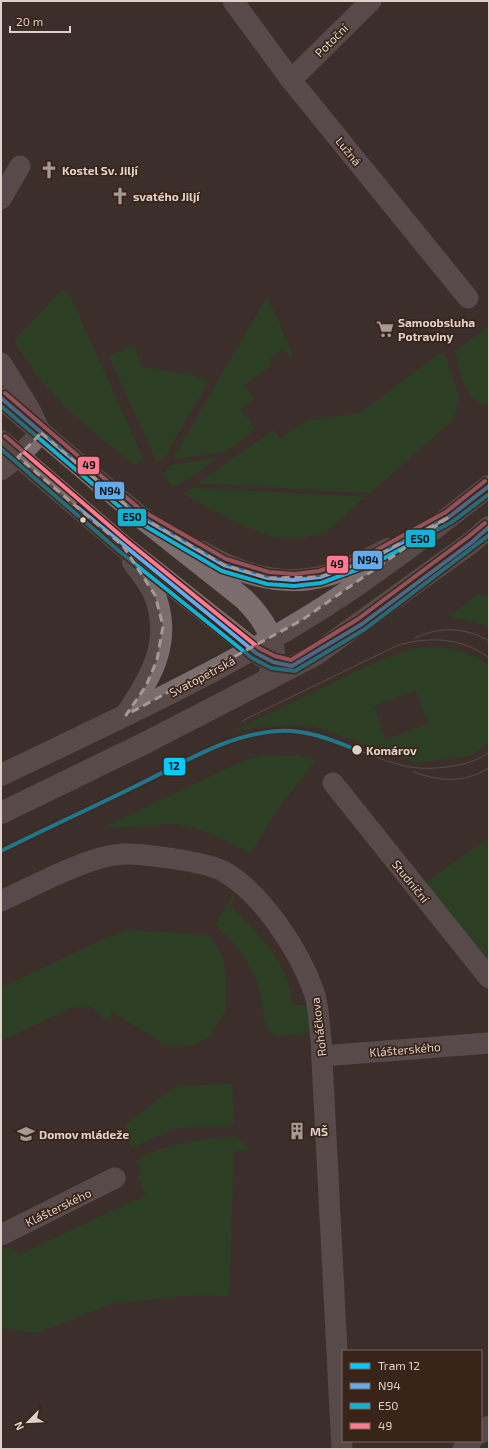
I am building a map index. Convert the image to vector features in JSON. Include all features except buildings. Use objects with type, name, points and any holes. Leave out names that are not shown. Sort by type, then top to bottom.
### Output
[{"type":"main road","points":[[1,398],[138,515],[244,599],[258,613],[266,625],[278,669]]},
{"type":"main road","points":[[1,441],[9,463],[123,546],[278,669]]},
{"type":"main road","name":"Svatopetrská","points":[[1,775],[126,715],[270,639],[339,597],[489,486]]},
{"type":"main road","points":[[138,515],[224,565],[268,578],[294,580],[320,578],[372,558],[449,517]]},
{"type":"main road","points":[[1,814],[145,743],[278,669],[315,654],[361,623],[472,542],[489,527]]},
{"type":"main road","points":[[123,546],[155,595],[163,626],[157,660],[146,686],[126,715]]},
{"type":"street","name":"Lužná","points":[[233,1],[291,80],[468,298]]},
{"type":"street","name":"Potoční","points":[[291,80],[371,1]]},
{"type":"street","points":[[1,199],[20,166]]},
{"type":"street","points":[[1,363],[29,408],[41,433],[9,463]]},
{"type":"street","name":"Studniční","points":[[333,783],[489,978]]},
{"type":"street","name":"Roháčkova","points":[[1,901],[84,863],[122,854],[173,858],[222,870],[256,897],[293,945],[315,993],[322,1056],[342,1449]]},
{"type":"street","name":"Klášterského","points":[[322,1056],[489,1043]]},
{"type":"street","name":"Klášterského","points":[[1,1235],[115,1178]]},
{"type":"street","points":[[463,1449],[471,1442]]},
{"type":"highlighted area","points":[[41,433],[138,515],[224,565],[268,578],[320,577],[373,558],[449,517],[302,620],[126,715],[146,686],[157,660],[163,626],[155,595],[123,546],[18,457]]},
{"type":"green space","points":[[63,289],[70,296],[141,454],[142,459],[139,463],[134,465],[70,412],[38,377],[14,341]]},
{"type":"green space","points":[[267,297],[292,353],[291,359],[284,348],[270,359],[270,366],[244,385],[254,399],[240,409],[255,429],[227,451],[173,459]]},
{"type":"green space","points":[[489,326],[489,406],[481,404],[469,393],[462,376],[455,351]]},
{"type":"green space","points":[[134,345],[141,367],[190,375],[209,380],[163,459],[157,462],[109,356]]},
{"type":"green space","points":[[441,353],[445,355],[459,397],[454,419],[370,493],[198,483],[274,430],[280,439],[306,421],[361,412]]},
{"type":"green space","points":[[219,457],[180,484],[173,486],[167,481],[164,474],[169,466]]},
{"type":"green space","points":[[192,488],[365,497],[323,533],[294,538],[278,537],[245,527],[184,494]]},
{"type":"green space","points":[[480,594],[489,597],[489,628],[469,621],[448,618],[474,597]]},
{"type":"green space","points":[[423,647],[449,649],[467,653],[482,661],[489,667],[489,742],[482,748],[468,756],[414,762],[322,729],[305,725],[261,726],[230,733],[374,663],[407,650]],"holes":[[[416,690],[428,724],[385,740],[374,706]]]},
{"type":"green space","points":[[297,755],[316,760],[282,803],[250,853],[202,830],[177,824],[102,828],[241,762],[264,756]]},
{"type":"green space","points":[[489,838],[489,970],[422,885]]},
{"type":"green space","points":[[234,893],[235,897],[230,906],[262,939],[278,962],[290,989],[293,1005],[305,1005],[309,1011],[310,1033],[277,1036],[268,1029],[264,1018],[260,992],[251,968],[235,945],[215,925]]},
{"type":"green space","points":[[126,930],[209,935],[222,956],[226,972],[226,1008],[211,1035],[194,1045],[167,1046],[111,1011],[111,1018],[107,1021],[90,1006],[70,1008],[1,1041],[1,988],[97,942]]},
{"type":"green space","points":[[232,1084],[234,1123],[231,1126],[189,1127],[172,1130],[131,1148],[125,1125],[172,1089],[178,1086]]},
{"type":"green space","points":[[235,1137],[244,1143],[249,1150],[234,1151],[229,1296],[196,1295],[113,1303],[38,1333],[1,1328],[1,1249],[10,1248],[19,1255],[146,1195],[138,1177],[143,1174],[136,1160],[148,1154],[184,1143]]},
{"type":"tram line","points":[[415,638],[434,631],[452,630],[471,633],[489,641]]},
{"type":"tram line","points":[[242,721],[396,646],[420,641],[444,640],[468,646],[489,658]]},
{"type":"tram line","name":"12","points":[[1,851],[210,749],[243,737],[278,731],[309,733],[357,750]]},
{"type":"tram line","points":[[357,750],[400,765],[421,768],[446,767],[463,764],[474,761],[489,752]]},
{"type":"tram line","points":[[414,772],[433,778],[452,779],[471,776],[489,768]]},
{"type":"transit line","name":"49","points":[[5,393],[141,510],[226,559],[269,572],[294,574],[319,571],[371,553],[446,512],[485,481]]},
{"type":"transit line","name":"N94","points":[[1,398],[138,515],[224,565],[268,578],[294,580],[320,577],[373,558],[449,517],[489,486]]},
{"type":"transit line","name":"E50","points":[[1,406],[135,520],[222,571],[267,584],[294,586],[321,583],[375,563],[452,522],[489,494]]},
{"type":"transit line","name":"49","points":[[5,436],[127,541],[259,648],[275,656],[291,660],[358,619],[485,523]]},
{"type":"transit line","name":"E50","points":[[1,449],[119,551],[252,658],[271,668],[295,671],[365,629],[489,535]]},
{"type":"transit line","name":"N94","points":[[77,507],[256,653],[273,662],[292,666]]},
{"type":"transit line","name":"N94","points":[[292,666],[362,624],[472,542],[489,527]]},
{"type":"place","name":"Kostel Sv. Jiljí","points":[[49,170]]},
{"type":"place","name":"svatého Jiljí","points":[[120,196]]},
{"type":"place","name":"Samoobsluha Potraviny","points":[[385,329]]},
{"type":"place","name":"Komárov","points":[[357,750]]},
{"type":"place","name":"MŠ","points":[[297,1131]]},
{"type":"place","name":"Domov mládeže","points":[[26,1134]]}]
